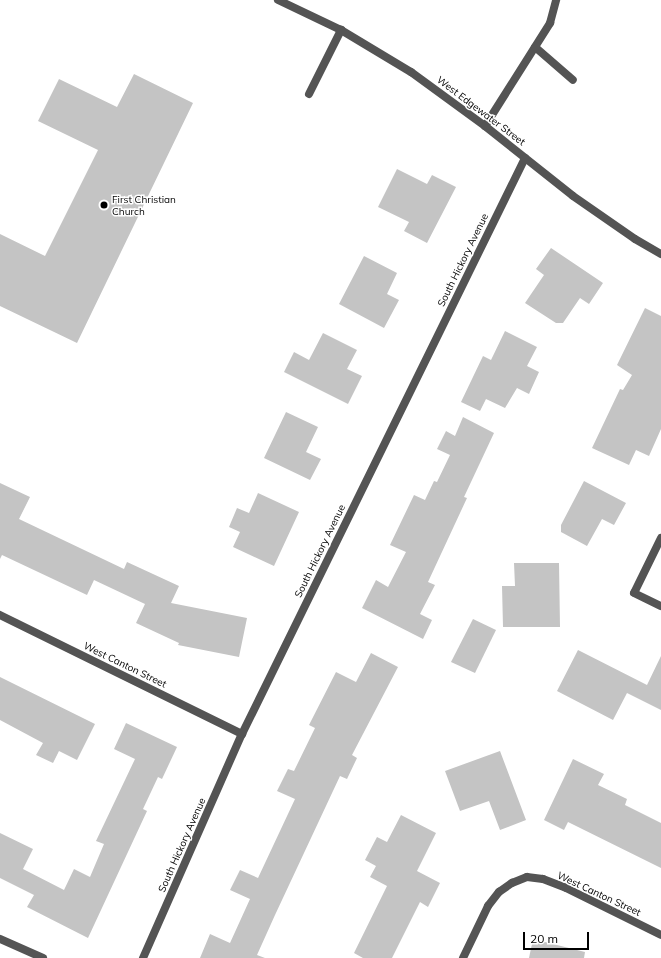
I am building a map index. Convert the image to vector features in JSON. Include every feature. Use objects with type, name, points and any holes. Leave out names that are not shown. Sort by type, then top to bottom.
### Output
[{"type":"street","name":"West Edgewater Street","points":[[278,0],[341,30],[411,72],[486,126],[573,196],[635,240],[661,254]]},
{"type":"street","points":[[486,126],[550,23],[556,0]]},
{"type":"street","points":[[309,94],[341,30]]},
{"type":"street","points":[[536,47],[573,80]]},
{"type":"street","name":"South Hickory Avenue","points":[[143,958],[242,734],[525,158]]},
{"type":"street","points":[[661,538],[634,593],[661,606]]},
{"type":"street","name":"West Canton Street","points":[[0,615],[242,734]]},
{"type":"street","name":"West Canton Street","points":[[463,958],[488,906],[499,892],[512,882],[528,877],[543,879],[566,888],[661,934]]},
{"type":"street","points":[[0,939],[43,958]]},
{"type":"building","points":[[134,74],[193,103],[77,343],[0,306],[0,234],[45,256],[98,150],[38,121],[59,79],[117,107]]},
{"type":"building","points":[[397,169],[427,184],[432,175],[456,187],[427,243],[404,231],[409,222],[378,207]]},
{"type":"building","points":[[551,248],[603,283],[589,304],[580,298],[563,323],[556,323],[525,303],[544,275],[536,269]]},
{"type":"building","points":[[364,256],[397,273],[387,294],[399,300],[384,328],[339,304]]},
{"type":"building","points":[[645,308],[661,316],[661,429],[649,456],[636,450],[629,465],[592,448],[620,389],[623,390],[632,375],[617,365]]},
{"type":"building","points":[[505,331],[537,347],[527,366],[539,372],[529,394],[517,388],[505,408],[486,399],[480,411],[461,402],[483,356],[491,360]]},
{"type":"building","points":[[323,333],[357,350],[347,369],[362,376],[348,404],[284,372],[294,352],[309,360]]},
{"type":"building","points":[[286,412],[318,427],[306,452],[321,459],[310,480],[264,458]]},
{"type":"building","points":[[463,417],[494,433],[464,497],[467,498],[428,582],[435,585],[420,614],[432,620],[423,639],[362,608],[376,580],[388,587],[406,552],[390,545],[414,495],[425,500],[434,481],[437,482],[450,455],[437,449],[446,431],[455,436]]},
{"type":"building","points":[[584,481],[626,503],[614,525],[602,519],[587,546],[561,532],[561,525]]},
{"type":"building","points":[[0,483],[30,497],[19,519],[124,569],[127,562],[179,586],[171,603],[247,618],[239,657],[178,645],[179,643],[136,623],[145,604],[94,580],[87,595],[2,555],[0,559]]},
{"type":"building","points":[[258,493],[299,512],[274,566],[233,547],[240,532],[229,527],[237,508],[249,513]]},
{"type":"building","points":[[514,563],[559,563],[560,627],[503,627],[502,586],[515,586]]},
{"type":"building","points":[[473,619],[496,630],[475,673],[451,662]]},
{"type":"building","points":[[578,650],[647,685],[661,656],[661,710],[627,693],[613,720],[557,691]]},
{"type":"building","points":[[371,653],[398,667],[352,755],[357,758],[347,779],[340,776],[275,915],[257,955],[265,958],[200,958],[210,934],[230,943],[250,899],[230,890],[240,870],[258,878],[295,799],[277,791],[288,769],[294,771],[315,728],[309,725],[336,672],[356,682]]},
{"type":"building","points":[[0,677],[95,724],[77,760],[59,751],[53,763],[36,755],[43,743],[0,720]]},
{"type":"building","points":[[126,723],[177,747],[162,779],[158,777],[143,809],[147,811],[88,938],[27,907],[34,895],[0,878],[0,833],[33,849],[23,869],[64,890],[74,869],[90,877],[104,844],[96,841],[135,759],[114,749]]},
{"type":"building","points":[[500,751],[526,820],[500,830],[489,801],[460,811],[445,771]]},
{"type":"building","points":[[573,759],[604,774],[598,785],[627,799],[625,805],[661,823],[661,868],[568,822],[564,830],[544,820]]},
{"type":"building","points":[[401,815],[436,833],[417,871],[440,883],[428,907],[420,902],[392,958],[363,958],[354,953],[387,886],[370,877],[376,866],[365,860],[377,837],[387,842]]},
{"type":"building","points":[[533,939],[585,952],[584,958],[529,958]]},
{"type":"place","name":"First Christian Church","points":[[104,205]]}]
